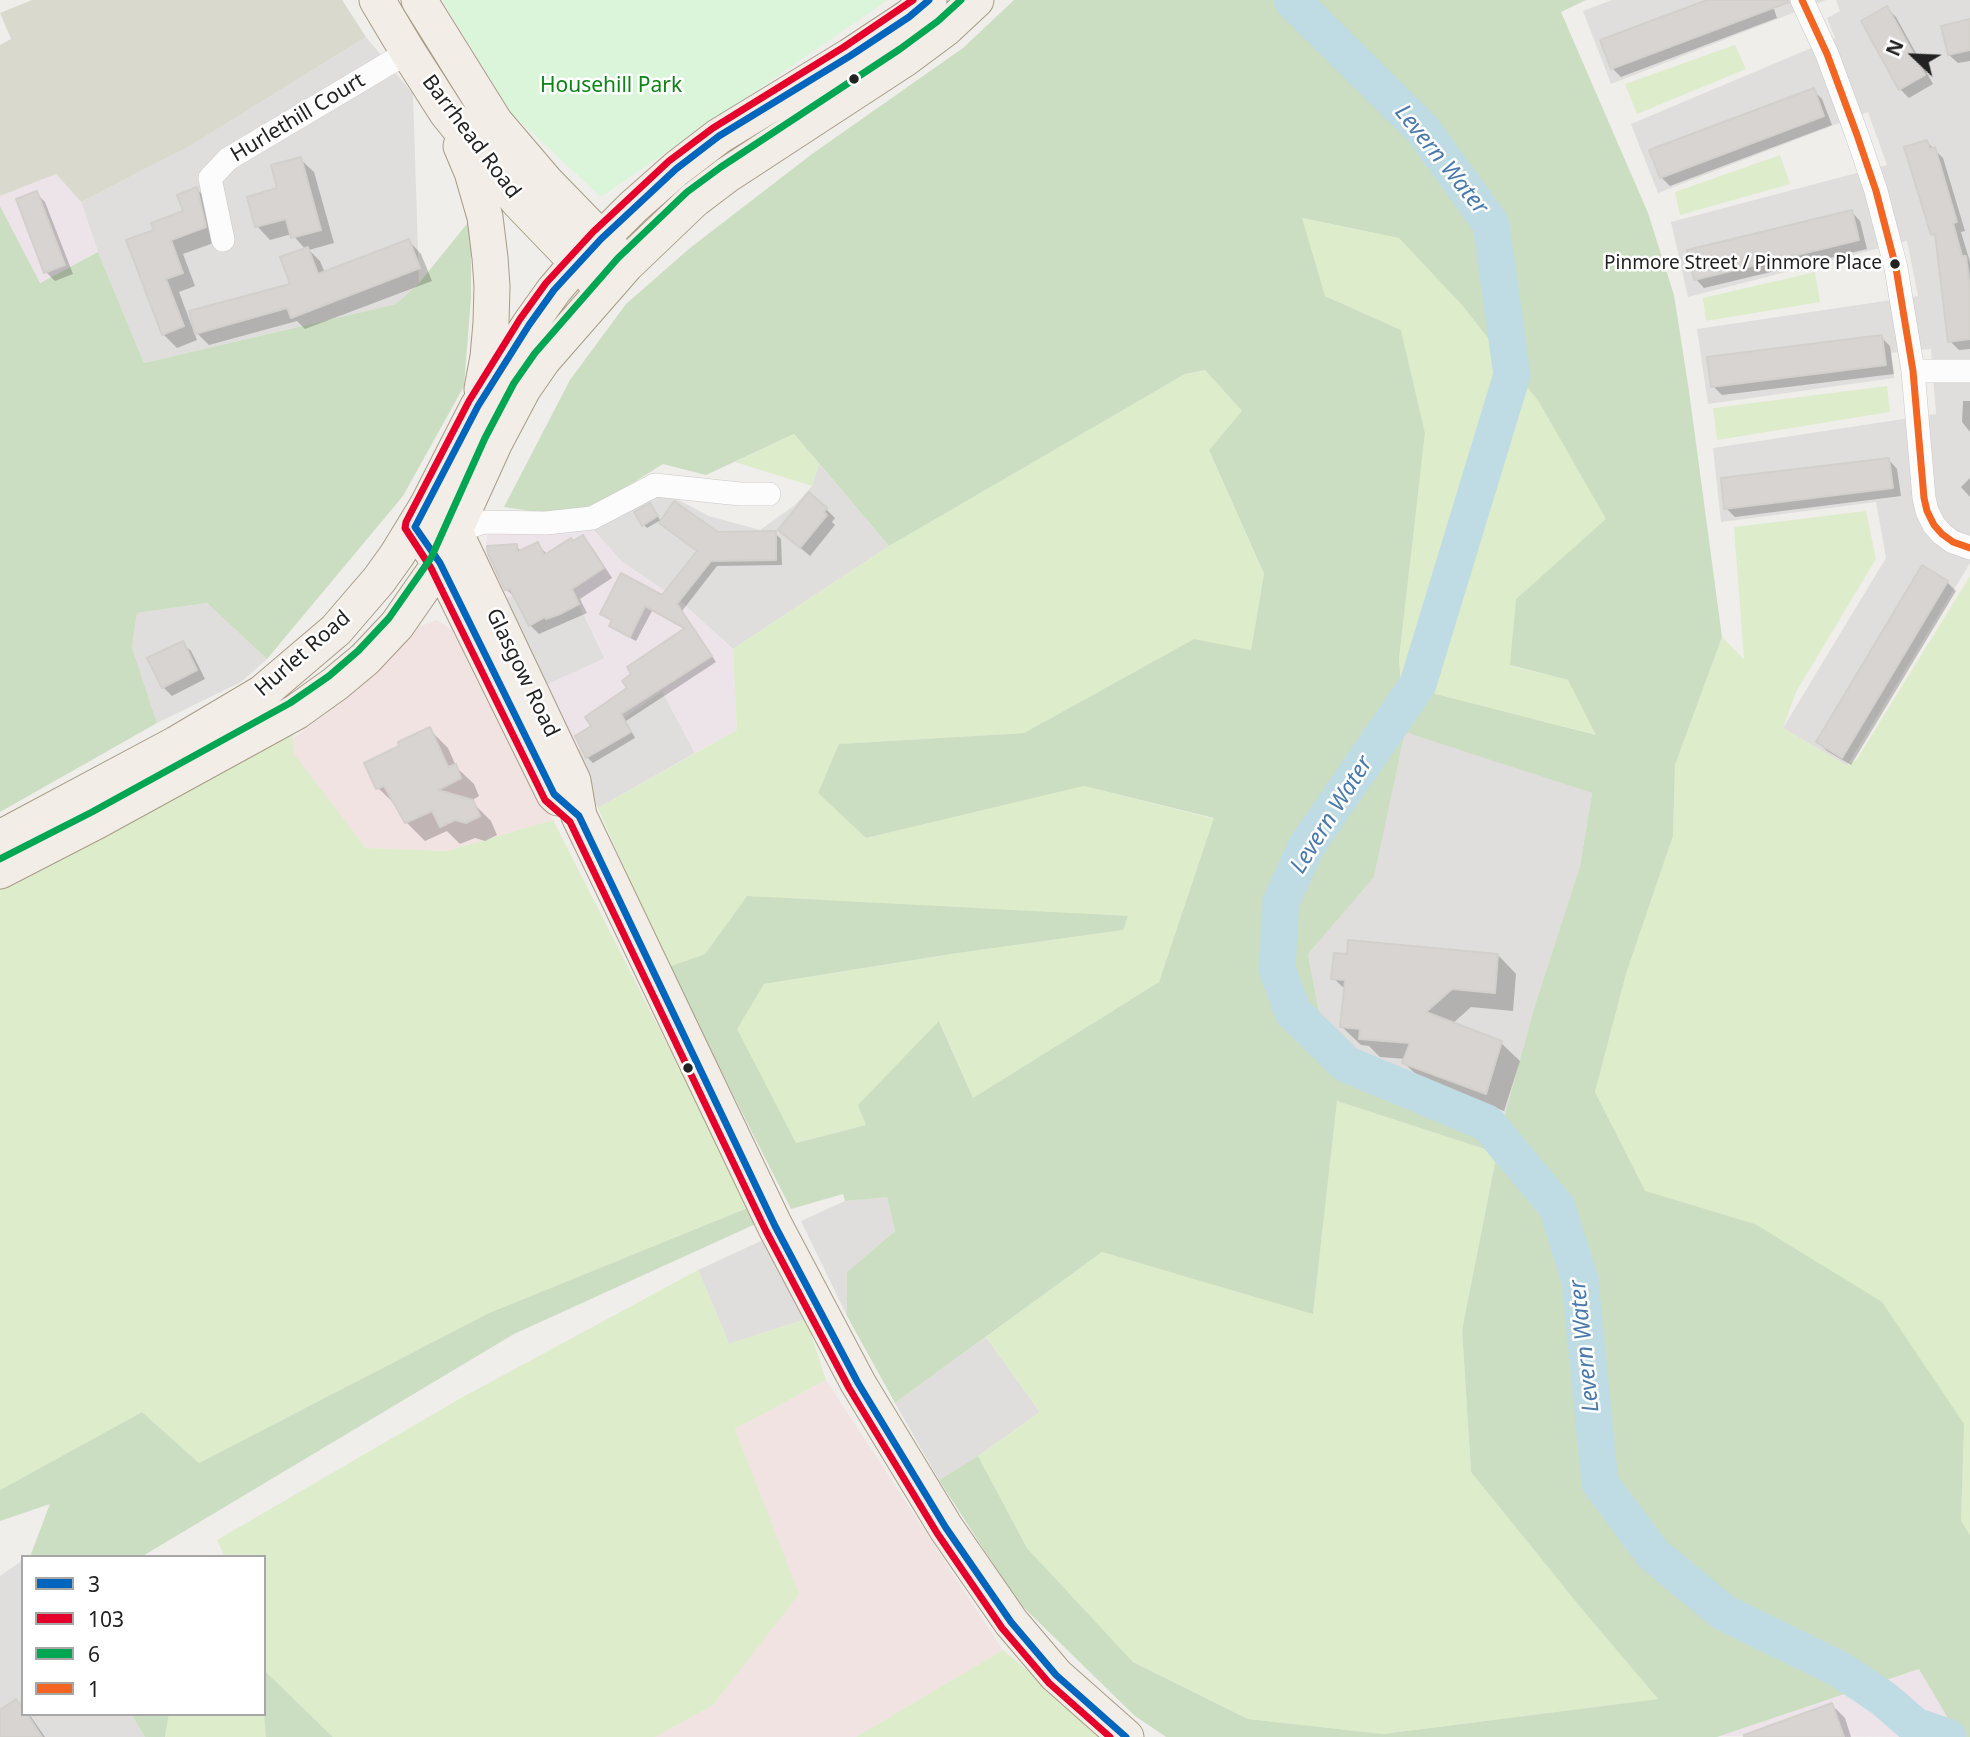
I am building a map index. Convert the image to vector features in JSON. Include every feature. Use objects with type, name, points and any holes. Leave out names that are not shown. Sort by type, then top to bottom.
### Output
[{"type":"main road","name":"Barrhead Road","points":[[377,0],[447,113],[486,135],[547,183],[601,239],[615,278]]},
{"type":"main road","name":"Barrhead Road","points":[[419,0],[518,201],[577,263],[615,278]]},
{"type":"main road","name":"Hurlet Road","points":[[0,838],[176,744],[262,693],[336,630],[379,580],[421,516],[478,406],[528,325],[577,263],[633,207],[719,136],[850,56],[909,17],[929,0]]},
{"type":"main road","name":"Hurlet Road","points":[[0,871],[296,712],[365,659],[397,625],[440,563],[495,442],[523,389],[543,360],[615,278],[694,200],[906,58],[976,0]]},
{"type":"main road","points":[[447,113],[472,172],[485,217],[490,258],[491,323],[488,357],[478,406]]},
{"type":"main road","points":[[421,516],[454,532]]},
{"type":"main road","name":"Glasgow Road","points":[[421,516],[440,563],[554,794],[579,816]]},
{"type":"main road","name":"Glasgow Road","points":[[454,532],[573,781],[579,816],[775,1226],[864,1394],[946,1528],[1012,1622],[1056,1675],[1126,1737]]},
{"type":"street","points":[[1802,0],[1827,54],[1857,135],[1876,191],[1896,268],[1913,371],[1927,511],[1942,534],[1970,548]]},
{"type":"street","name":"Hurlethill Court","points":[[223,240],[210,178],[219,168],[228,159],[408,51]]},
{"type":"street","points":[[1913,371],[1970,371]]},
{"type":"street","points":[[454,532],[484,522],[546,523],[592,518],[655,485],[740,494],[769,494]]},
{"type":"shaded area","points":[[32,0],[342,0],[366,37],[190,146],[81,202],[56,174],[0,196],[0,45],[11,39],[0,13]]},
{"type":"shaded area","points":[[1612,0],[1826,0],[1611,84],[1583,11]]},
{"type":"shaded area","points":[[1836,0],[1970,0],[1970,563],[1847,766],[1783,728],[1886,558],[1876,502],[1721,522],[1713,448],[1936,414],[1931,349],[1891,353],[1894,378],[1708,404],[1697,329],[1918,296],[1907,241],[1688,297],[1671,222],[1887,165],[1868,112],[1658,193],[1631,124],[1835,38],[1827,18],[1840,11]]},
{"type":"shaded area","points":[[366,37],[413,94],[419,283],[396,304],[144,363],[98,252],[81,202],[190,146]]},
{"type":"shaded area","points":[[56,174],[81,202],[98,252],[39,283],[0,206],[0,196]]},
{"type":"shaded area","points":[[819,464],[889,546],[733,649],[680,601],[622,562],[590,526],[660,490],[709,516],[760,530],[795,505],[812,486]]},
{"type":"shaded area","points":[[590,526],[622,562],[680,601],[733,649],[737,730],[695,753],[662,691],[571,754],[539,688],[605,658],[560,565],[538,588],[516,600],[514,596],[500,600],[493,586],[484,553],[489,528]]},
{"type":"shaded area","points":[[560,565],[605,659],[539,688],[500,600]]},
{"type":"shaded area","points":[[207,603],[267,659],[241,682],[157,723],[132,647],[137,613]]},
{"type":"shaded area","points":[[437,620],[452,630],[553,820],[447,851],[366,848],[293,754],[292,739],[346,699],[411,630]]},
{"type":"shaded area","points":[[662,691],[695,753],[598,808],[571,754]]},
{"type":"shaded area","points":[[1405,731],[1592,793],[1580,866],[1535,1005],[1504,1119],[1433,1088],[1323,1033],[1308,954],[1374,876]]},
{"type":"shaded area","points":[[887,1196],[895,1231],[847,1272],[847,1316],[801,1221],[845,1201]]},
{"type":"shaded area","points":[[763,1240],[806,1319],[729,1344],[698,1270]]},
{"type":"shaded area","points":[[986,1337],[1040,1412],[939,1480],[895,1403]]},
{"type":"shaded area","points":[[826,1380],[1003,1650],[856,1737],[655,1737],[713,1705],[798,1594],[735,1429]]},
{"type":"shaded area","points":[[21,1561],[21,1716],[132,1716],[145,1737],[0,1737],[0,1576]]},
{"type":"shaded area","points":[[1920,1669],[1959,1737],[1720,1736]]},
{"type":"green space","name":"Househill Park","points":[[442,0],[888,0],[601,197],[511,113]]},
{"type":"green space","points":[[1014,0],[1586,0],[1561,12],[1648,213],[1674,295],[1722,637],[1675,765],[1673,836],[1626,974],[1595,1092],[1645,1191],[1755,1224],[1882,1302],[1964,1424],[1961,1521],[1970,1535],[1970,1737],[1959,1737],[1919,1669],[1717,1737],[1166,1737],[1135,1716],[1017,1601],[939,1480],[978,1456],[1027,1548],[1133,1662],[1248,1719],[1383,1734],[1658,1699],[1471,1472],[1462,1330],[1497,1153],[1337,1101],[1313,1314],[1102,1252],[895,1403],[847,1316],[847,1272],[895,1231],[887,1197],[845,1201],[843,1194],[791,1209],[668,967],[705,954],[747,896],[1128,916],[1123,930],[764,984],[737,1029],[796,1143],[866,1125],[858,1105],[939,1021],[973,1098],[1159,982],[1214,818],[1084,786],[866,838],[818,793],[839,744],[1024,733],[1194,639],[1251,650],[1264,574],[1209,450],[1242,411],[1205,370],[1185,374],[889,546],[794,434],[706,475],[663,464],[599,504],[556,515],[504,507],[570,380],[626,304],[690,248],[812,154],[963,48]],"holes":[[[1302,218],[1399,238],[1461,304],[1539,402],[1606,519],[1516,599],[1510,665],[1568,680],[1596,735],[1401,685],[1399,659],[1425,433],[1401,330],[1325,296]],[[1405,732],[1592,793],[1580,866],[1535,1005],[1504,1118],[1433,1088],[1323,1033],[1308,954],[1374,877]]]},
{"type":"green space","points":[[1735,45],[1746,69],[1637,114],[1625,84]]},
{"type":"green space","points":[[1780,155],[1790,184],[1680,215],[1675,192]]},
{"type":"green space","points":[[0,206],[40,283],[98,252],[144,363],[396,304],[419,283],[471,219],[471,297],[464,386],[403,496],[267,659],[207,603],[137,613],[132,647],[157,723],[0,812]]},
{"type":"green space","points":[[1301,218],[1399,238],[1461,304],[1539,402],[1607,519],[1516,599],[1511,666],[1568,680],[1597,735],[1401,685],[1399,659],[1425,433],[1401,330],[1325,296]]},
{"type":"green space","points":[[1815,272],[1820,302],[1706,321],[1703,298]]},
{"type":"green space","points":[[1205,370],[1242,411],[1209,450],[1264,575],[1251,650],[1194,639],[1024,733],[840,744],[818,793],[866,838],[1084,786],[1215,819],[1159,982],[973,1098],[940,1022],[866,1125],[796,1143],[736,1029],[764,984],[1123,930],[747,896],[705,954],[668,967],[598,808],[737,730],[733,649],[889,546],[1185,374]]},
{"type":"green space","points":[[1887,386],[1890,412],[1717,440],[1713,408]]},
{"type":"green space","points":[[794,434],[819,464],[812,486],[735,462]]},
{"type":"green space","points":[[1866,511],[1876,559],[1796,692],[1783,728],[1847,766],[1857,759],[1970,576],[1970,1535],[1961,1521],[1963,1424],[1755,1224],[1645,1192],[1595,1092],[1626,974],[1673,836],[1675,765],[1722,637],[1744,659],[1734,527]]},
{"type":"green space","points":[[292,731],[294,754],[366,848],[447,851],[553,820],[750,1207],[489,1313],[199,1463],[142,1412],[0,1490],[0,883]]},
{"type":"green space","points":[[1337,1101],[1497,1153],[1462,1330],[1471,1472],[1658,1699],[1383,1734],[1248,1719],[1133,1662],[1027,1548],[978,1456],[1040,1412],[986,1337],[1102,1252],[1313,1313]]},
{"type":"green space","points":[[750,1207],[760,1222],[514,1334],[144,1555],[32,1555],[50,1504],[0,1521],[0,1490],[142,1412],[199,1463],[489,1313]]},
{"type":"green space","points":[[698,1270],[729,1344],[806,1319],[826,1380],[735,1429],[799,1594],[713,1705],[655,1737],[333,1737],[266,1672],[266,1555],[224,1555],[217,1540],[461,1398]]},
{"type":"green space","points":[[1003,1650],[1107,1737],[856,1737]]},
{"type":"green space","points":[[266,1672],[333,1737],[266,1737]]},
{"type":"green space","points":[[132,1716],[169,1716],[165,1737],[145,1737]]},
{"type":"green space","points":[[169,1716],[264,1716],[266,1737],[165,1737]]},
{"type":"building","points":[[1707,0],[1789,2],[1611,69],[1600,40]]},
{"type":"building","points":[[1887,6],[1925,75],[1899,90],[1861,21]]},
{"type":"building","points":[[1970,19],[1970,50],[1948,55],[1941,26]]},
{"type":"building","points":[[1814,88],[1824,116],[1660,178],[1649,150]]},
{"type":"building","points":[[1927,140],[1930,149],[1935,147],[1957,222],[1953,223],[1962,256],[1966,256],[1970,287],[1970,339],[1948,342],[1935,234],[1931,235],[1904,147]]},
{"type":"building","points":[[301,157],[321,230],[291,238],[286,219],[255,227],[247,197],[277,188],[271,165]]},
{"type":"building","points":[[197,187],[206,227],[171,240],[183,273],[166,279],[184,326],[162,335],[126,240],[154,230],[151,223],[183,211],[177,195]]},
{"type":"building","points":[[37,191],[65,265],[44,273],[16,199]]},
{"type":"building","points":[[1852,210],[1859,240],[1694,280],[1687,250]]},
{"type":"building","points":[[409,239],[420,268],[291,318],[287,308],[195,334],[189,311],[290,284],[280,257],[308,247],[318,274]]},
{"type":"building","points":[[1882,335],[1886,365],[1711,387],[1707,357]]},
{"type":"building","points":[[1889,458],[1893,488],[1724,509],[1721,478]]},
{"type":"building","points":[[809,492],[827,508],[824,512],[827,515],[800,548],[778,530]]},
{"type":"building","points":[[674,501],[718,532],[776,531],[776,560],[711,561],[677,604],[712,656],[621,714],[631,732],[586,758],[575,736],[591,726],[585,717],[627,688],[622,681],[631,674],[627,667],[685,628],[645,606],[630,637],[609,626],[612,620],[600,614],[621,573],[662,595],[697,551],[659,523]]},
{"type":"building","points":[[650,503],[658,516],[642,526],[634,512]]},
{"type":"building","points":[[583,535],[604,568],[572,589],[579,604],[529,626],[510,589],[505,590],[488,554],[487,546],[517,544],[517,552],[538,542],[544,555],[571,538],[573,541]]},
{"type":"building","points":[[1922,565],[1948,581],[1842,758],[1816,742]]},
{"type":"building","points":[[183,641],[197,670],[162,688],[147,658]]},
{"type":"building","points":[[430,727],[448,767],[456,764],[461,778],[438,790],[473,800],[480,816],[466,823],[455,820],[440,827],[432,811],[405,823],[384,786],[376,789],[364,763],[399,746],[398,742]]},
{"type":"building","points":[[1348,940],[1498,954],[1495,993],[1452,989],[1426,1012],[1502,1041],[1486,1094],[1402,1063],[1410,1043],[1359,1039],[1360,1029],[1340,1027],[1345,980],[1331,979],[1334,953],[1347,954]]},
{"type":"building","points":[[16,1699],[21,1705],[21,1716],[28,1716],[42,1737],[0,1737],[0,1710]]},
{"type":"building","points":[[1832,1703],[1844,1737],[1744,1737],[1744,1735]]},
{"type":"waterway","name":"Levern Water","points":[[1292,0],[1423,130],[1491,224],[1512,375],[1418,684],[1306,847],[1281,902],[1277,969],[1293,1012],[1346,1064],[1487,1123],[1557,1207],[1580,1280],[1600,1483],[1653,1554],[1723,1612],[1841,1670],[1884,1699],[1915,1726],[1948,1737]]},
{"type":"transit line","name":"103","points":[[913,0],[844,47],[713,128],[669,161],[593,232],[546,283],[520,319],[469,401],[405,528],[431,568],[545,800],[570,822],[766,1231],[849,1388],[937,1533],[1002,1628],[1049,1683],[1110,1737]]},
{"type":"transit line","name":"3","points":[[929,0],[909,17],[850,56],[719,136],[676,169],[601,239],[554,290],[529,325],[478,406],[415,527],[440,563],[554,794],[579,816],[775,1226],[858,1383],[946,1528],[1011,1622],[1056,1675],[1126,1737]]},
{"type":"transit line","name":"6","points":[[0,859],[92,812],[290,703],[329,676],[358,651],[389,618],[431,558],[485,438],[514,383],[535,353],[618,258],[687,192],[900,49],[961,0]]},
{"type":"transit line","name":"1","points":[[1802,0],[1827,54],[1857,135],[1876,191],[1896,268],[1913,371],[1927,511],[1942,534],[1953,542],[1970,548]]},
{"type":"place","name":"Pinmore Street / Pinmore Place","points":[[1895,264]]}]
